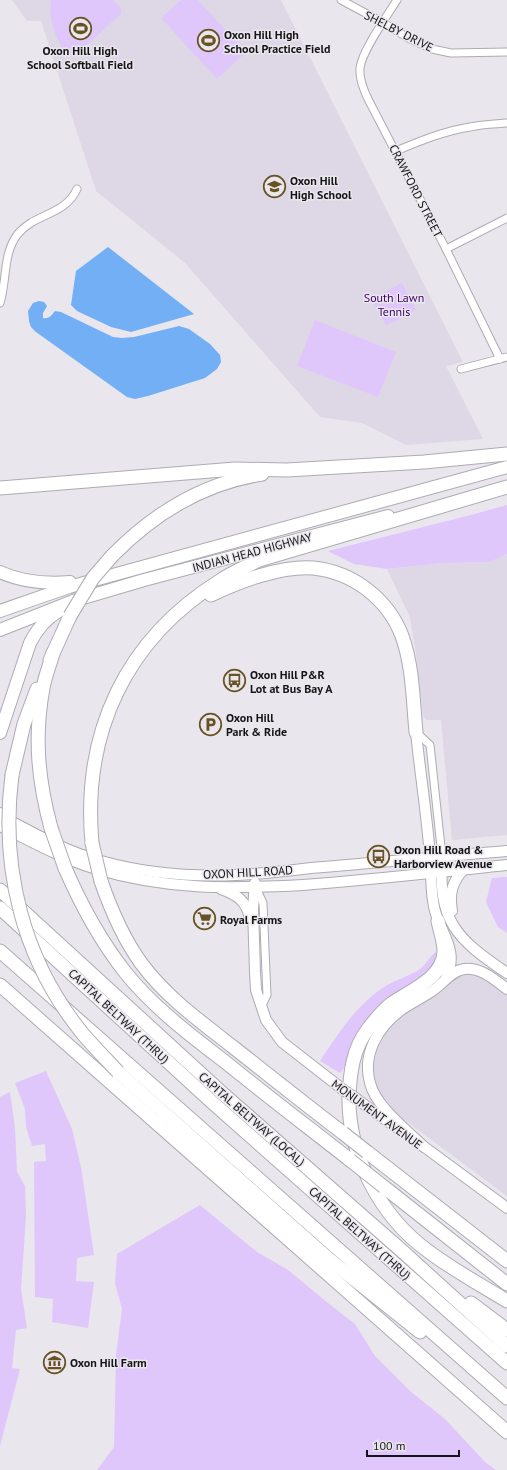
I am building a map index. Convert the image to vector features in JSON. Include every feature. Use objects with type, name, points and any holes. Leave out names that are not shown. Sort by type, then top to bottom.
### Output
[{"type":"highway","points":[[0,488],[235,469],[287,470],[431,462],[507,454]]},
{"type":"highway","name":"INDIAN HEAD HIGHWAY","points":[[0,611],[48,594],[97,580],[507,467]]},
{"type":"highway","points":[[287,470],[259,474],[209,488],[167,509],[148,522],[127,540],[93,578],[70,616],[34,697],[24,724],[12,775],[8,819],[10,862],[14,887],[29,939],[39,964],[52,989],[83,1034],[118,1072],[330,1260],[507,1403]]},
{"type":"highway","points":[[507,486],[259,560],[222,579],[190,602],[168,620],[153,636],[126,674],[116,693],[101,734],[95,757],[90,803],[92,842],[101,881],[112,912],[141,963],[157,982],[176,1002],[507,1261]]},
{"type":"highway","name":"INDIAN HEAD HIGHWAY","points":[[0,630],[73,601],[144,580],[507,486]]},
{"type":"highway","points":[[168,620],[225,588],[264,575],[288,570],[312,568],[349,578],[376,596],[389,610],[396,623],[406,650],[416,732]]},
{"type":"highway","points":[[0,572],[23,580],[40,582],[58,583],[97,580]]},
{"type":"highway","points":[[0,733],[30,643],[36,632],[50,617],[73,601]]},
{"type":"highway","points":[[53,653],[43,686],[40,707],[38,760],[41,785],[51,828],[65,868],[76,893],[106,946],[126,973],[164,1013],[192,1037],[507,1284]]},
{"type":"highway","name":"CAPITAL BELTWAY (LOCAL)","points":[[0,890],[228,1099],[401,1250],[507,1346]]},
{"type":"highway","name":"CAPITAL BELTWAY (THRU)","points":[[0,908],[213,1103],[507,1363]]},
{"type":"highway","points":[[438,921],[444,951],[440,965],[436,972],[391,1004],[379,1015],[358,1044],[352,1064],[350,1082],[349,1107],[351,1126],[356,1145],[368,1177],[377,1194],[398,1223],[427,1251],[507,1301]]},
{"type":"highway","points":[[0,951],[507,1398]]},
{"type":"highway","points":[[0,985],[507,1432]]},
{"type":"highway","points":[[401,1250],[507,1330]]},
{"type":"main road","points":[[416,732],[430,857],[436,872],[448,914],[455,929],[465,942],[507,973]]},
{"type":"main road","name":"OXON HILL ROAD","points":[[0,818],[65,848],[91,858],[118,865],[187,874],[255,874],[507,851]]},
{"type":"main road","name":"OXON HILL ROAD","points":[[0,818],[70,859],[100,870],[172,885],[215,888],[256,888],[354,881],[507,865]]},
{"type":"main road","points":[[442,856],[436,872],[432,902],[438,921],[446,937],[451,955],[449,972],[446,978]]},
{"type":"main road","points":[[464,869],[454,882],[450,898],[454,917],[465,942]]},
{"type":"main road","name":"MONUMENT AVENUE","points":[[255,874],[256,888],[253,904],[253,926],[256,990],[261,1007],[270,1027],[292,1052],[507,1208]]},
{"type":"main road","points":[[215,888],[227,891],[244,902],[253,926]]},
{"type":"main road","points":[[424,1147],[379,1101],[370,1085],[367,1067],[373,1042],[380,1030],[390,1020],[402,1010],[436,988],[446,978],[458,971],[473,969],[480,971],[507,989]]},
{"type":"street","name":"SHELBY DRIVE","points":[[341,0],[410,39],[440,51],[451,53],[507,52]]},
{"type":"street","name":"CRAWFORD STREET","points":[[397,0],[382,22],[361,63],[360,73],[366,94],[503,358]]},
{"type":"street","points":[[396,151],[448,132],[476,126],[507,123]]},
{"type":"street","points":[[0,303],[3,292],[8,252],[18,234],[23,228],[69,202],[77,189]]},
{"type":"street","points":[[446,249],[507,218]]},
{"type":"street","points":[[461,369],[503,358]]},
{"type":"street","points":[[416,732],[430,745],[442,856]]},
{"type":"street","name":"MONUMENT AVENUE","points":[[256,888],[263,903],[267,995],[261,1007]]},
{"type":"shaded area","name":"Oxon Hill High School","points":[[12,0],[281,0],[463,362],[446,366],[483,439],[406,445],[362,423],[320,417],[185,263],[96,191],[41,21],[27,21]]},
{"type":"shaded area","points":[[507,554],[507,835],[452,840],[441,720],[427,720],[423,716],[410,617],[387,569],[443,563],[490,562]]},
{"type":"shaded area","points":[[463,973],[479,974],[507,993],[507,1196],[398,1115],[385,1101],[373,1084],[369,1054],[380,1030]]},
{"type":"green space","name":"Oxon Hill High School Softball Field","points":[[51,0],[113,0],[121,8],[121,14],[79,52],[71,55],[67,54],[59,42],[53,28],[50,7]]},
{"type":"green space","name":"Oxon Hill High School Practice Field","points":[[181,0],[198,0],[246,52],[217,79],[161,18]]},
{"type":"green space","name":"South Lawn Tennis","points":[[402,283],[416,310],[386,326],[372,299]]},
{"type":"green space","points":[[315,320],[396,352],[378,397],[297,366]]},
{"type":"green space","points":[[507,505],[507,554],[490,562],[443,563],[387,569],[354,564],[328,551],[471,515]]},
{"type":"green space","points":[[507,877],[507,933],[498,927],[486,902],[492,878]]},
{"type":"green space","points":[[436,952],[438,955],[433,966],[427,973],[387,1000],[364,1023],[344,1068],[340,1073],[320,1061],[347,1022],[371,996],[385,986],[419,970]]},
{"type":"green space","points":[[46,1071],[72,1129],[81,1167],[94,1255],[77,1258],[76,1281],[94,1282],[88,1328],[52,1322],[53,1299],[35,1297],[34,1162],[46,1161],[45,1144],[32,1146],[26,1127],[25,1109],[15,1083]]},
{"type":"green space","points":[[10,1092],[15,1128],[17,1172],[25,1186],[26,1216],[21,1289],[27,1328],[16,1330],[12,1368],[20,1369],[0,1446],[0,1097]]},
{"type":"green space","points":[[200,1205],[257,1252],[288,1270],[355,1324],[375,1356],[410,1391],[445,1419],[485,1462],[496,1470],[97,1470],[114,1447],[116,1355],[122,1309],[115,1283],[117,1254]]},
{"type":"water","points":[[108,247],[194,314],[131,332],[111,327],[77,311],[71,305],[76,271]]},
{"type":"water","points":[[39,301],[44,302],[47,306],[43,313],[43,318],[50,317],[55,311],[61,312],[113,337],[134,337],[179,326],[189,329],[210,344],[220,355],[221,362],[217,369],[205,378],[148,396],[135,399],[127,397],[31,327],[28,311],[33,303]]},
{"type":"place","name":"Oxon Hill High School Softball Field","points":[[80,29]]},
{"type":"place","name":"Oxon Hill High School Practice Field","points":[[209,41]]},
{"type":"place","name":"Oxon Hill High School","points":[[275,187]]},
{"type":"place","name":"Oxon Hill P&R Lot at Bus Bay A","points":[[235,681]]},
{"type":"place","name":"Oxon Hill Park & Ride","points":[[211,724]]},
{"type":"place","name":"Oxon Hill Road & Harborview Avenue","points":[[379,856]]},
{"type":"place","name":"Royal Farms","points":[[204,919]]},
{"type":"place","name":"Oxon Hill Farm","points":[[54,1362]]}]
